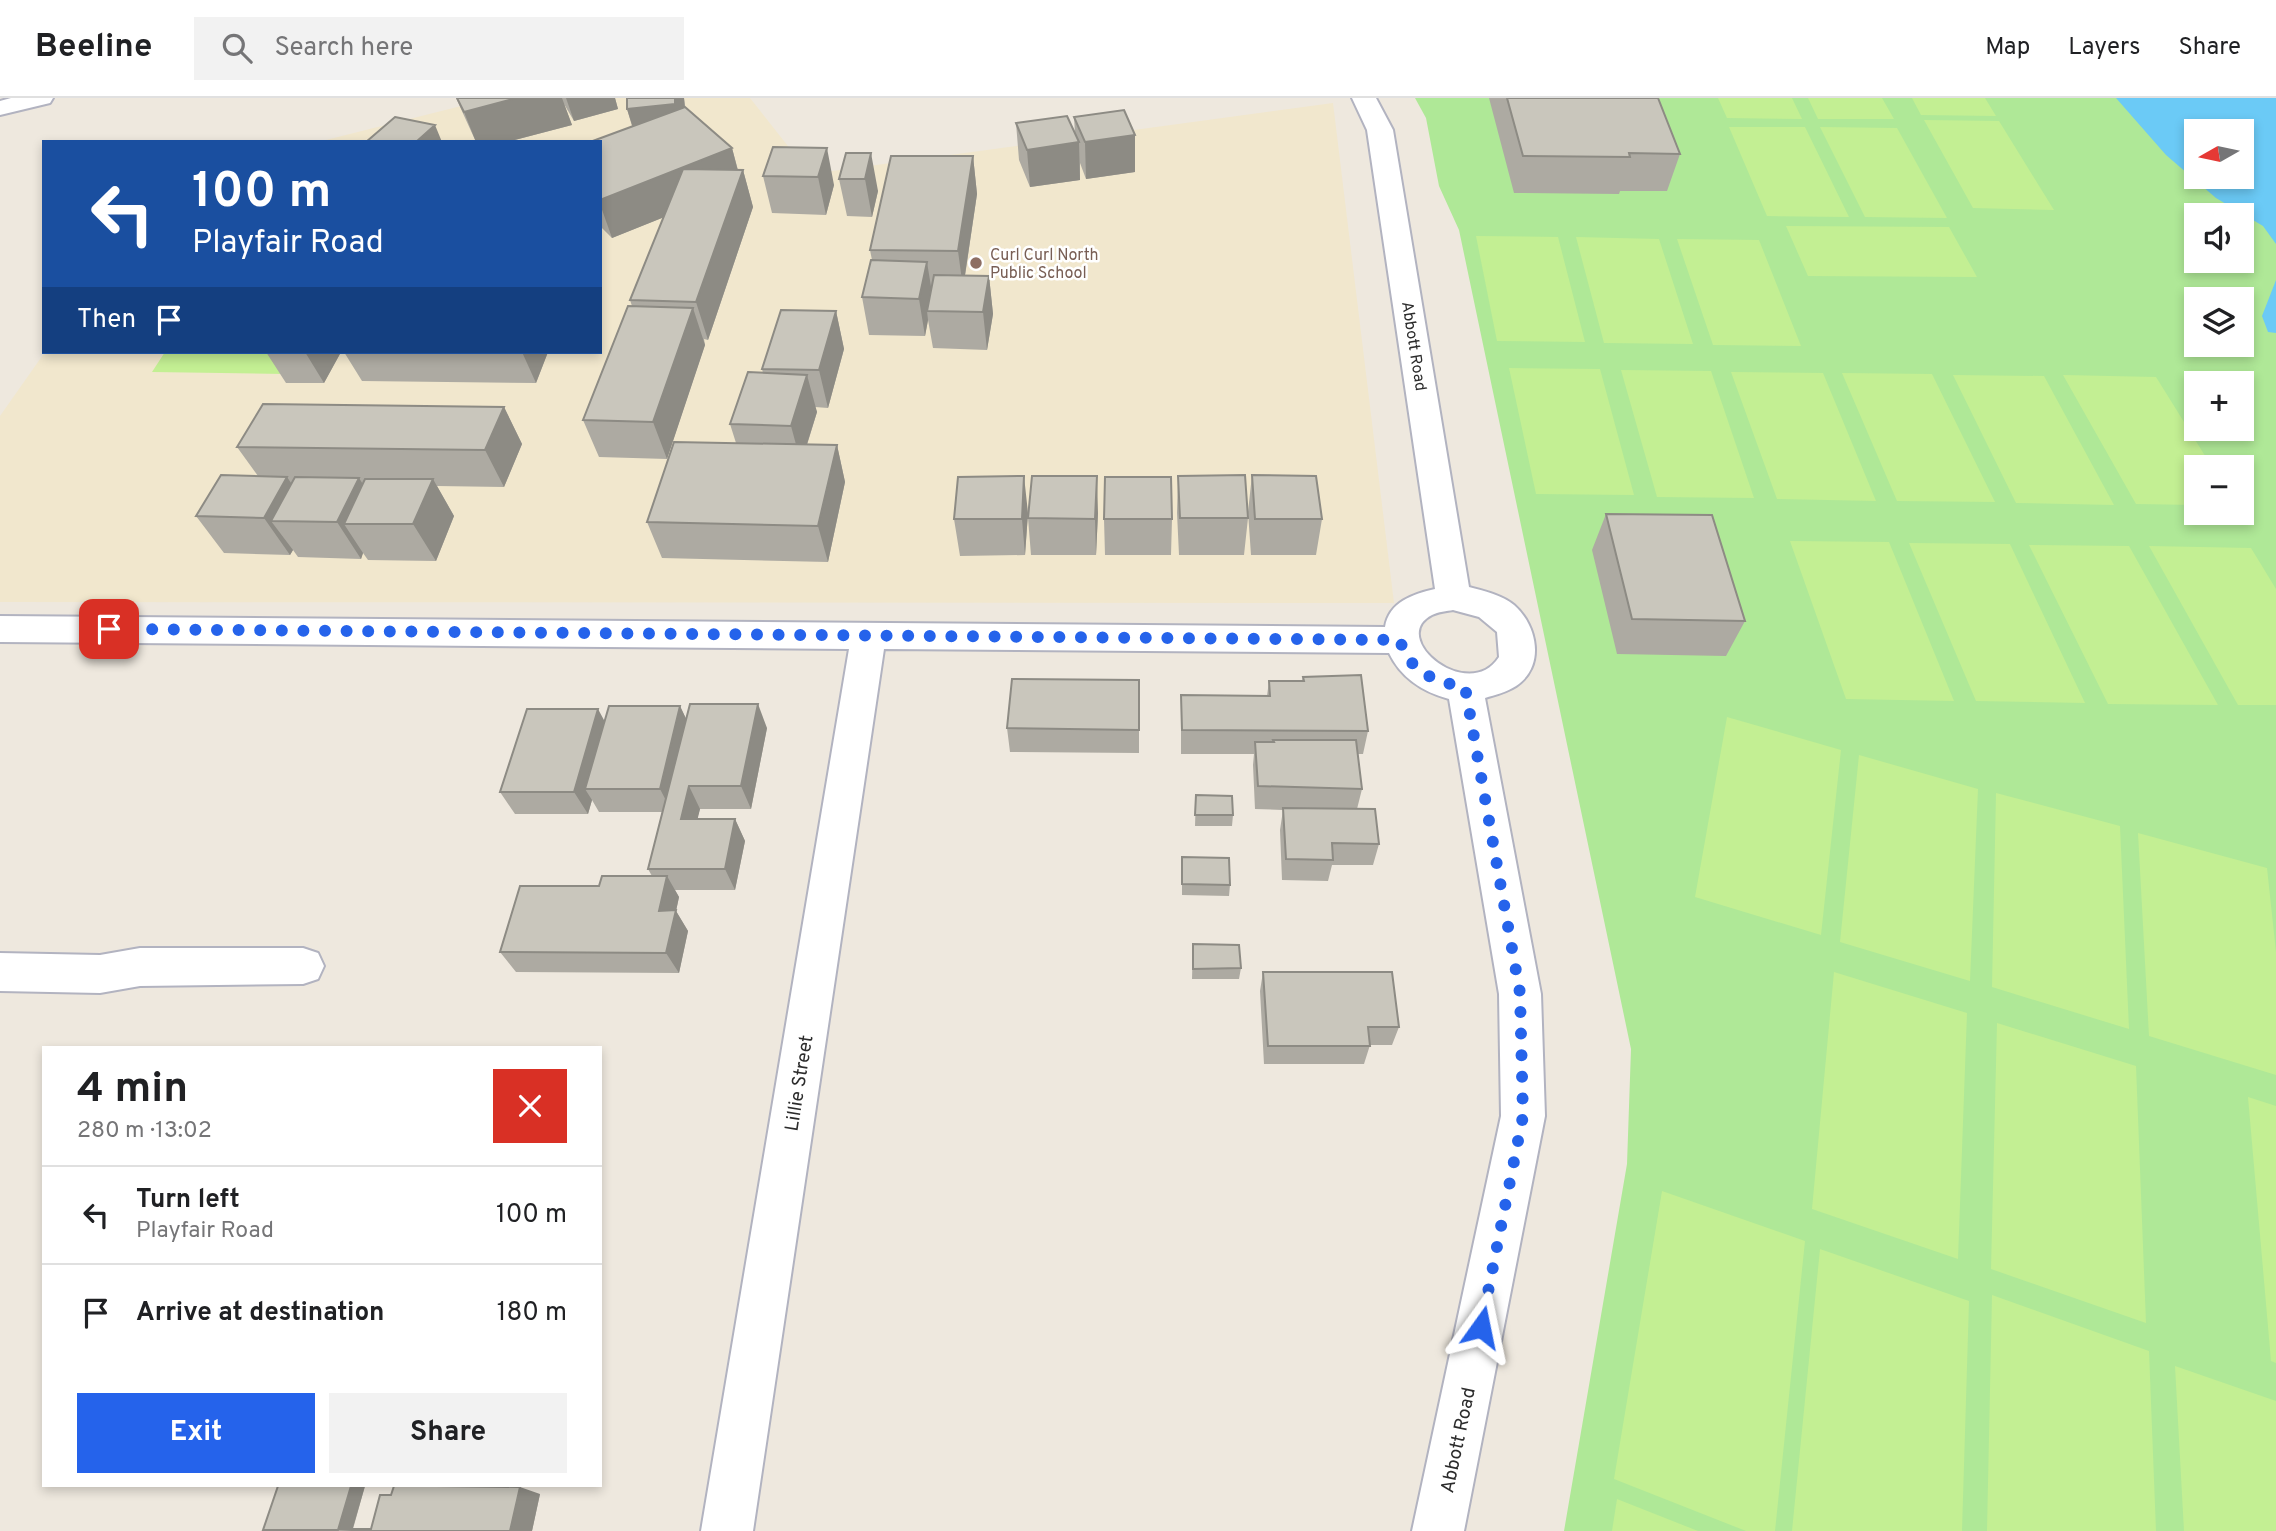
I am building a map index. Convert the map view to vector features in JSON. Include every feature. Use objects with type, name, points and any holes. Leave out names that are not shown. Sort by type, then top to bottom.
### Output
[{"type":"street","points":[[0,108],[41,98]]},
{"type":"street","name":"Abbott Road","points":[[1364,98],[1380,130],[1453,597]]},
{"type":"street","points":[[1453,597],[1472,600],[1503,616],[1519,642],[1518,656],[1512,669],[1500,679],[1484,685],[1465,687],[1429,677],[1414,667],[1404,654],[1400,640],[1401,626],[1408,614],[1428,601],[1453,597]]},
{"type":"street","points":[[0,629],[1400,640]]},
{"type":"street","name":"Lillie Street","points":[[727,1531],[869,635]]},
{"type":"street","name":"Abbott Road","points":[[1438,1531],[1523,1116],[1520,993],[1465,687]]},
{"type":"street","points":[[0,972],[100,974],[140,967],[303,966]]},
{"type":"shaded area","name":"Curl Curl North Public School","points":[[493,98],[750,98],[810,174],[1333,103],[1394,603],[0,602],[0,416],[44,354],[602,354],[602,140],[326,140]]},
{"type":"green space","points":[[1415,98],[2276,98],[2276,1531],[1564,1531],[1627,1164],[1631,1049],[1459,230],[1439,186],[1426,118]]},
{"type":"green space","points":[[1718,98],[1792,98],[1802,119],[1727,118]]},
{"type":"green space","points":[[1808,98],[1882,98],[1894,119],[1818,119]]},
{"type":"green space","points":[[1912,98],[1985,98],[1996,116],[1921,115]]},
{"type":"green space","points":[[1924,120],[1999,121],[2054,210],[1973,208]]},
{"type":"green space","points":[[1729,127],[1805,127],[1849,217],[1767,216]]},
{"type":"green space","points":[[1820,127],[1897,128],[1947,218],[1865,217]]},
{"type":"green space","points":[[1786,226],[1949,227],[1977,277],[1808,276]]},
{"type":"green space","points":[[1476,236],[1558,237],[1585,342],[1497,341]]},
{"type":"green space","points":[[1576,237],[1659,239],[1693,344],[1604,343]]},
{"type":"green space","points":[[1677,239],[1759,240],[1801,346],[1713,345]]},
{"type":"green space","points":[[164,354],[297,354],[285,374],[152,372]]},
{"type":"green space","points":[[1509,368],[1600,369],[1634,495],[1536,494]]},
{"type":"green space","points":[[1621,370],[1711,371],[1754,498],[1657,497]]},
{"type":"green space","points":[[1731,372],[1823,373],[1876,501],[1777,499]]},
{"type":"green space","points":[[1842,373],[1932,374],[1995,502],[1897,501]]},
{"type":"green space","points":[[1953,375],[2044,376],[2114,505],[2016,503]]},
{"type":"green space","points":[[2063,375],[2156,377],[2184,422],[2184,441],[2196,441],[2205,455],[2184,455],[2184,505],[2136,504]]},
{"type":"green space","points":[[1790,541],[1889,542],[1954,701],[1846,699]]},
{"type":"green space","points":[[1909,543],[2010,544],[2085,703],[1976,701]]},
{"type":"green space","points":[[2029,545],[2129,546],[2218,705],[2108,704]]},
{"type":"green space","points":[[2149,546],[2251,548],[2276,589],[2276,705],[2238,705]]},
{"type":"green space","points":[[1727,717],[1841,750],[1821,935],[1695,897]]},
{"type":"green space","points":[[1859,755],[1978,789],[1970,981],[1840,942]]},
{"type":"green space","points":[[1996,793],[2120,826],[2129,1029],[1992,987]]},
{"type":"green space","points":[[2138,833],[2267,868],[2276,952],[2276,1075],[2149,1036]]},
{"type":"green space","points":[[1834,972],[1967,1013],[1958,1259],[1812,1209]]},
{"type":"green space","points":[[1997,1023],[2136,1066],[2146,1323],[1991,1269]]},
{"type":"green space","points":[[2248,1097],[2276,1106],[2276,1363],[2271,1361]]},
{"type":"green space","points":[[1662,1191],[1805,1241],[1775,1531],[1746,1531],[1614,1479]]},
{"type":"green space","points":[[1820,1249],[1969,1301],[1962,1531],[1792,1531]]},
{"type":"green space","points":[[1992,1295],[2149,1351],[2156,1531],[1987,1531]]},
{"type":"green space","points":[[2175,1366],[2276,1401],[2276,1531],[2184,1531]]},
{"type":"green space","points":[[1617,1499],[1698,1531],[1612,1531]]},
{"type":"water","points":[[2116,98],[2276,98],[2276,244],[2263,226],[2254,221],[2254,203],[2224,203],[2206,189],[2254,189],[2254,119],[2184,119],[2184,170],[2166,155]]},
{"type":"water","points":[[2276,280],[2276,333],[2268,332],[2262,316]]},
{"type":"building","points":[[457,98],[517,98],[464,112]]},
{"type":"building","points":[[627,98],[675,98],[675,104],[627,109]]},
{"type":"building","points":[[1507,98],[1658,98],[1680,154],[1629,153],[1630,157],[1523,156]]},
{"type":"building","points":[[685,107],[732,148],[602,199],[602,140],[595,140]]},
{"type":"building","points":[[1124,110],[1135,135],[1085,142],[1074,117]]},
{"type":"building","points":[[1067,116],[1079,142],[1027,150],[1016,123]]},
{"type":"building","points":[[395,117],[435,125],[418,140],[368,140]]},
{"type":"building","points":[[773,147],[827,148],[818,177],[763,176]]},
{"type":"building","points":[[846,153],[871,153],[865,179],[839,179]]},
{"type":"building","points":[[891,156],[973,156],[958,251],[870,250]]},
{"type":"building","points":[[683,169],[743,170],[696,302],[630,300]]},
{"type":"building","points":[[871,260],[927,262],[919,299],[862,297]]},
{"type":"building","points":[[934,275],[989,276],[983,312],[927,311]]},
{"type":"building","points":[[628,306],[693,308],[653,422],[583,420]]},
{"type":"building","points":[[781,310],[836,311],[819,370],[762,369]]},
{"type":"building","points":[[748,372],[807,375],[791,426],[730,424]]},
{"type":"building","points":[[263,404],[504,407],[485,450],[237,447]]},
{"type":"building","points":[[674,442],[837,445],[818,526],[647,522]]},
{"type":"building","points":[[221,475],[287,477],[264,518],[196,516]]},
{"type":"building","points":[[1245,475],[1248,518],[1180,518],[1178,476]]},
{"type":"building","points":[[1252,475],[1316,476],[1322,519],[1255,519]]},
{"type":"building","points":[[1024,476],[1022,519],[954,519],[958,477]]},
{"type":"building","points":[[1032,476],[1097,476],[1095,519],[1028,518]]},
{"type":"building","points":[[295,477],[359,478],[337,522],[271,521]]},
{"type":"building","points":[[1105,477],[1171,477],[1172,519],[1104,519]]},
{"type":"building","points":[[365,479],[433,479],[413,524],[344,524]]},
{"type":"building","points":[[1606,514],[1712,515],[1745,621],[1632,619]]},
{"type":"building","points":[[1361,675],[1368,731],[1182,730],[1181,695],[1270,696],[1269,681],[1304,681],[1303,677]]},
{"type":"building","points":[[1012,679],[1139,680],[1139,730],[1007,728]]},
{"type":"building","points":[[690,704],[758,704],[741,786],[689,786],[681,819],[735,819],[725,869],[648,869]]},
{"type":"building","points":[[609,706],[680,706],[660,789],[585,789]]},
{"type":"building","points":[[527,709],[598,709],[574,792],[500,792]]},
{"type":"building","points":[[1273,740],[1356,740],[1362,789],[1258,786],[1255,742],[1274,742]]},
{"type":"building","points":[[1196,795],[1232,796],[1233,815],[1195,815]]},
{"type":"building","points":[[1283,808],[1375,809],[1379,844],[1332,843],[1333,860],[1286,859]]},
{"type":"building","points":[[1182,857],[1229,858],[1230,885],[1182,884]]},
{"type":"building","points":[[602,876],[667,876],[659,911],[676,910],[666,953],[500,952],[520,886],[599,886]]},
{"type":"building","points":[[1193,944],[1239,945],[1241,968],[1193,969]]},
{"type":"building","points":[[1263,972],[1392,972],[1399,1027],[1368,1027],[1370,1046],[1268,1046]]},
{"type":"building","points":[[278,1487],[351,1487],[338,1530],[263,1530]]},
{"type":"building","points":[[394,1487],[520,1487],[510,1531],[352,1531],[371,1529],[380,1495],[391,1495]]},
{"type":"place","name":"Curl Curl North Public School","points":[[976,263]]},
{"type":"route","points":[[109,629],[1400,640],[1404,654],[1414,667],[1446,684],[1465,687],[1520,993],[1523,1116],[1481,1327]]}]
